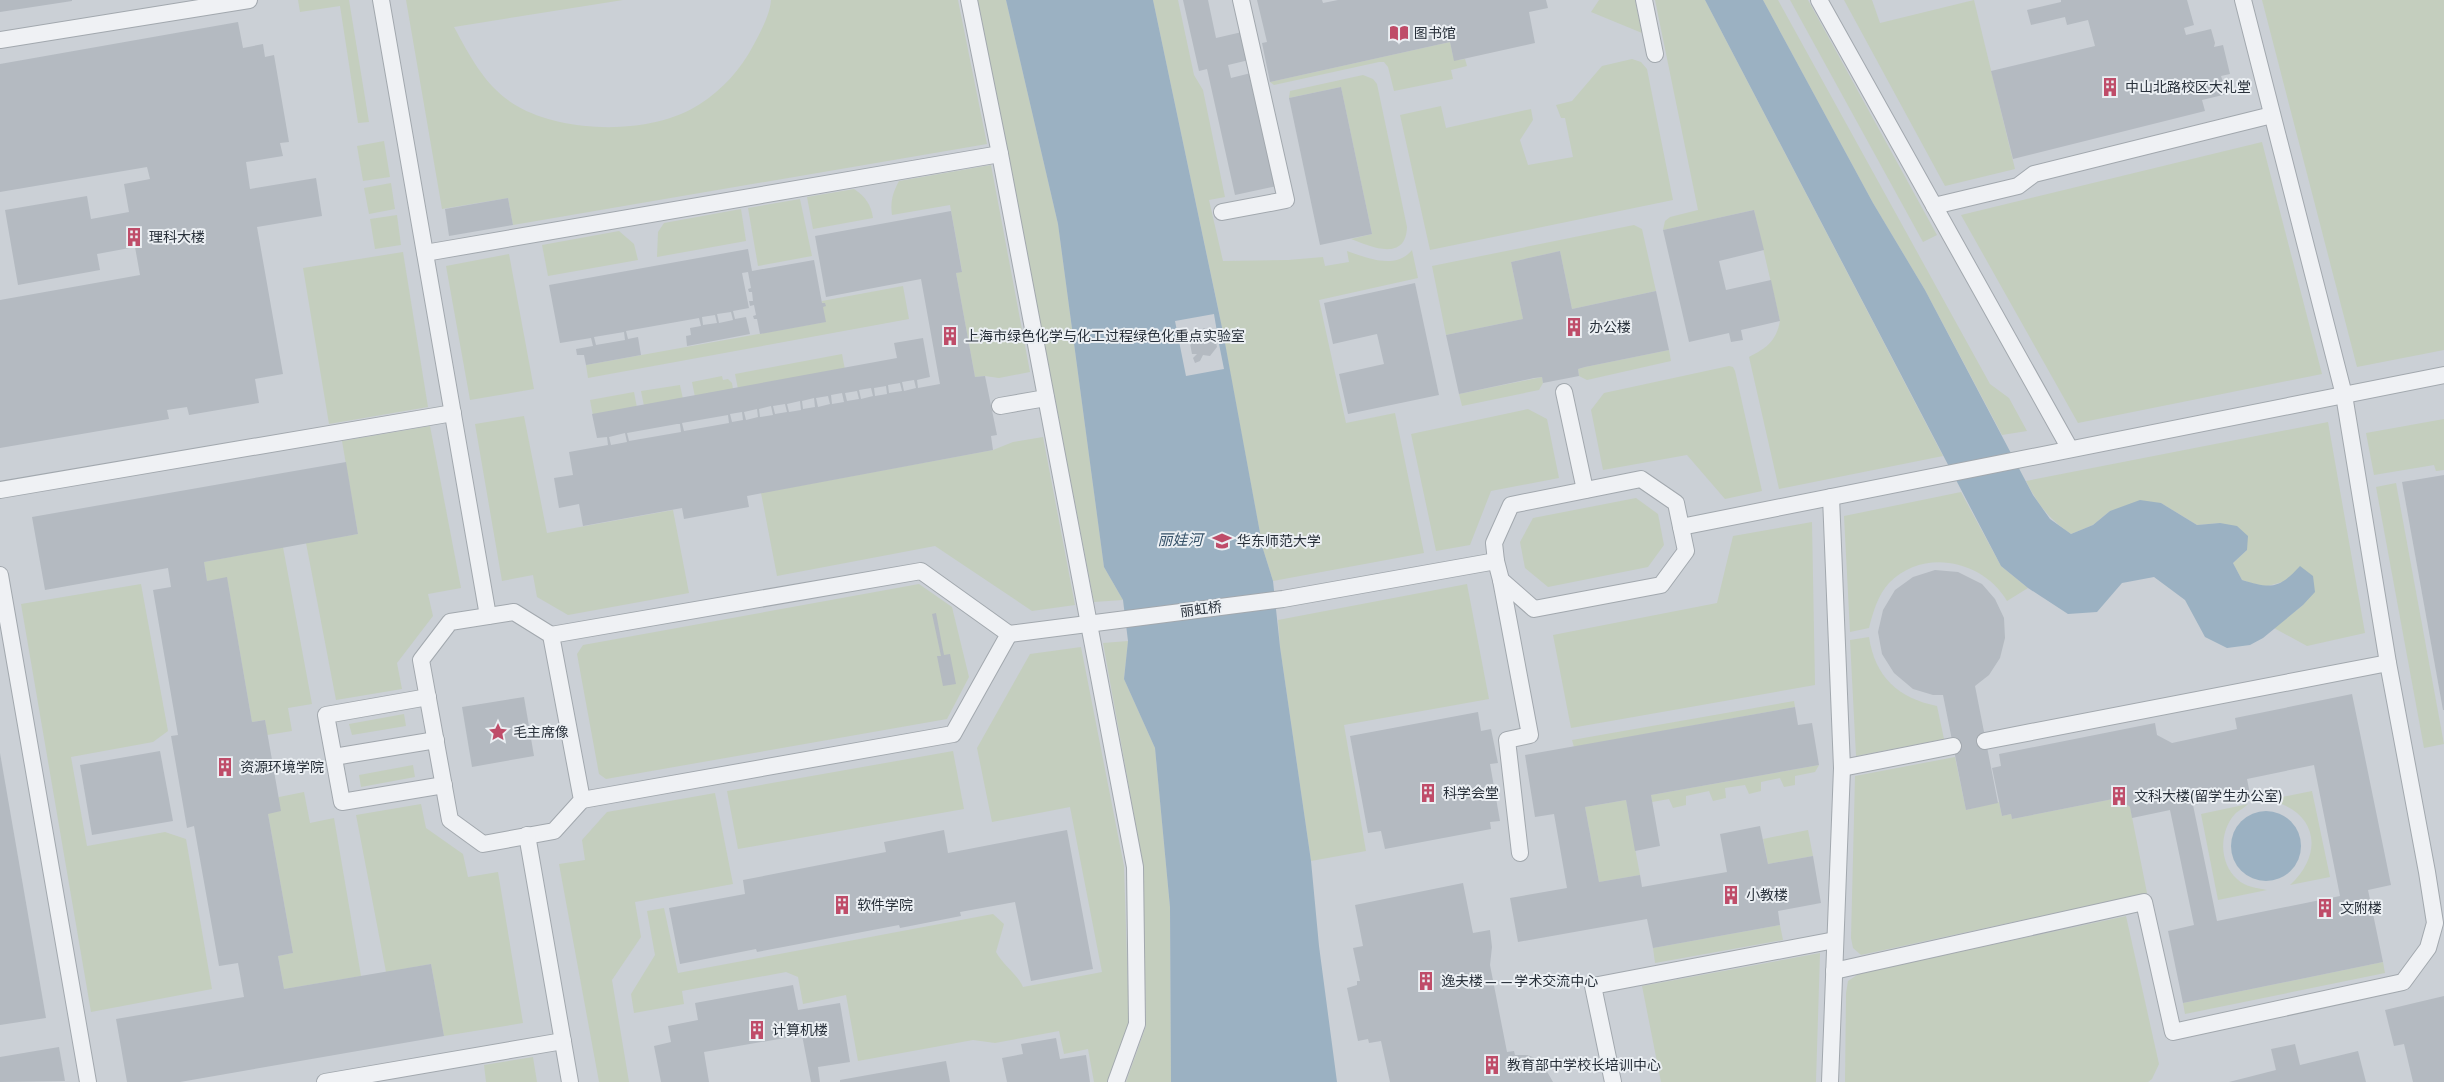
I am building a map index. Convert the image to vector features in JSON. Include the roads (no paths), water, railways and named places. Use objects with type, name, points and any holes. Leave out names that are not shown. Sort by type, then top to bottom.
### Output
[{"type":"lane","points":[[0,40],[249,0]]},
{"type":"lane","points":[[381,0],[488,616]]},
{"type":"lane","points":[[968,0],[1000,154],[1135,867],[1137,1024],[1116,1082]]},
{"type":"lane","points":[[1222,212],[1286,200],[1241,0]]},
{"type":"lane","points":[[1644,0],[1655,54]]},
{"type":"lane","points":[[1819,0],[2070,449]]},
{"type":"lane","points":[[1834,971],[2144,902],[2173,1032],[2403,982],[2428,948],[2434,923],[2427,872],[2388,663],[2344,395],[2243,0]]},
{"type":"lane","points":[[1934,206],[2018,186],[2034,174],[2272,115]]},
{"type":"lane","points":[[425,253],[1000,154]]},
{"type":"lane","points":[[1681,527],[2444,375]]},
{"type":"lane","points":[[1564,392],[1585,490]]},
{"type":"lane","points":[[1000,406],[1046,398]]},
{"type":"lane","points":[[0,490],[453,413]]},
{"type":"lane","points":[[1500,580],[1534,609],[1661,585],[1686,551],[1676,503],[1641,479],[1511,505],[1494,543],[1496,561],[1530,735],[1507,740],[1520,853]]},
{"type":"lane","points":[[1830,1082],[1842,768],[1831,497]]},
{"type":"lane","name":"丽虹桥","points":[[1009,634],[1283,599],[1496,561]]},
{"type":"lane","points":[[921,571],[1009,634],[953,734],[582,800],[554,831],[484,844],[450,820],[422,660],[450,622],[514,612],[551,635],[921,571]]},
{"type":"lane","points":[[0,575],[88,1082]]},
{"type":"lane","points":[[551,635],[582,800]]},
{"type":"lane","points":[[1985,741],[2388,663]]},
{"type":"lane","points":[[428,697],[326,715],[342,802],[444,786]]},
{"type":"lane","points":[[334,757],[436,740]]},
{"type":"lane","points":[[1842,768],[1954,746]]},
{"type":"lane","points":[[527,835],[570,1082]]},
{"type":"lane","points":[[1612,1082],[1593,986],[1836,940]]},
{"type":"lane","points":[[325,1082],[563,1041]]},
{"type":"water","name":"丽娃河","points":[[1006,0],[1153,0],[1224,337],[1218,338],[1214,314],[1175,321],[1186,376],[1224,369],[1219,344],[1225,343],[1263,549],[1273,581],[1280,647],[1311,861],[1319,946],[1337,1082],[1171,1082],[1170,907],[1155,748],[1124,679],[1128,641],[1123,600],[1104,567],[1058,224]]},
{"type":"water","points":[[1705,0],[1763,0],[1873,203],[1925,290],[2033,495],[2050,519],[2071,534],[2093,525],[2110,511],[2140,500],[2161,503],[2197,525],[2220,523],[2237,526],[2248,536],[2247,550],[2233,563],[2242,580],[2260,585],[2274,585],[2293,574],[2300,566],[2313,576],[2315,592],[2303,605],[2263,638],[2250,645],[2227,648],[2205,637],[2185,600],[2154,577],[2122,583],[2097,612],[2068,614],[2028,588],[2001,566]]},
{"type":"water","points":[[2266,811],[2279,814],[2291,821],[2298,833],[2301,846],[2298,859],[2291,871],[2279,878],[2266,881],[2253,878],[2241,871],[2234,859],[2231,846],[2234,833],[2241,821],[2253,814]]},
{"type":"place","name":"图书馆","points":[[1399,33]]},
{"type":"place","name":"中山北路校区大礼堂","points":[[2110,87]]},
{"type":"place","name":"理科大楼","points":[[134,237]]},
{"type":"place","name":"办公楼","points":[[1574,327]]},
{"type":"place","name":"上海市绿色化学与化工过程绿色化重点实验室","points":[[950,336]]},
{"type":"place","name":"华东师范大学","points":[[1222,541]]},
{"type":"place","name":"毛主席像","points":[[498,732]]},
{"type":"place","name":"资源环境学院","points":[[225,767]]},
{"type":"place","name":"科学会堂","points":[[1428,793]]},
{"type":"place","name":"文科大楼(留学生办公室)","points":[[2119,796]]},
{"type":"place","name":"小教楼","points":[[1731,895]]},
{"type":"place","name":"软件学院","points":[[842,905]]},
{"type":"place","name":"文附楼","points":[[2325,908]]},
{"type":"place","name":"逸夫楼——学术交流中心","points":[[1426,981]]},
{"type":"place","name":"计算机楼","points":[[757,1030]]},
{"type":"place","name":"教育部中学校长培训中心","points":[[1492,1065]]}]
